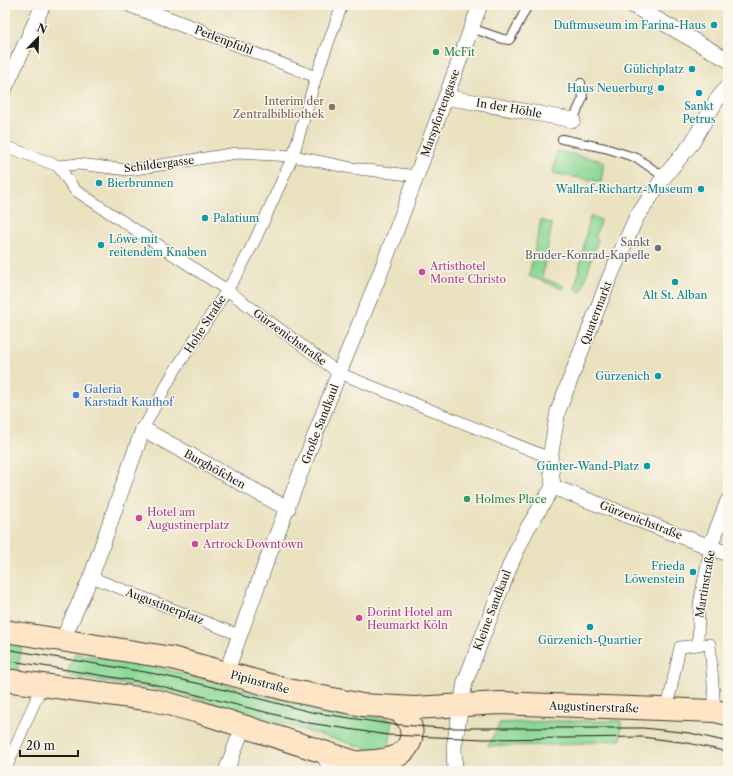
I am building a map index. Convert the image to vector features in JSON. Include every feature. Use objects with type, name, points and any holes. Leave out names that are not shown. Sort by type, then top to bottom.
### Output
[{"type":"main road","name":"Pipinstraße","points":[[5,632],[172,658],[312,695],[388,708],[429,708],[460,705]]},
{"type":"main road","points":[[5,680],[82,689],[153,700],[199,712],[383,771]]},
{"type":"main road","name":"Augustinerstraße","points":[[460,705],[499,703],[721,712]]},
{"type":"main road","points":[[355,763],[398,756],[410,744],[412,731],[408,719],[400,711],[388,708]]},
{"type":"street","points":[[5,88],[43,5]]},
{"type":"street","name":"Perlenpfuhl","points":[[131,5],[316,77]]},
{"type":"street","name":"Hohe Straße","points":[[62,640],[91,577],[143,429],[172,375],[238,273],[256,238],[293,156],[316,77],[342,5]]},
{"type":"street","name":"Marspfortengasse","points":[[417,176],[480,5]]},
{"type":"street","points":[[632,5],[728,60]]},
{"type":"street","points":[[664,177],[692,143],[716,101],[728,86]]},
{"type":"street","name":"In der Höhle","points":[[446,98],[573,120]]},
{"type":"street","name":"Schildergasse","points":[[5,146],[58,166],[79,164],[128,170],[237,153],[293,156]]},
{"type":"street","points":[[293,156],[351,168],[417,176]]},
{"type":"street","name":"Gürzenichstraße","points":[[58,166],[75,190],[227,290],[339,373],[550,458]]},
{"type":"street","name":"Große Sandkaul","points":[[226,673],[233,641],[288,509],[339,373],[380,274],[417,176]]},
{"type":"street","name":"Quatermarkt","points":[[550,458],[558,411],[609,279],[636,218],[664,177]]},
{"type":"street","name":"Burghöfchen","points":[[143,429],[288,509]]},
{"type":"street","points":[[550,458],[553,487]]},
{"type":"street","name":"Gürzenichstraße","points":[[553,487],[728,554]]},
{"type":"street","name":"Kleine Sandkaul","points":[[455,771],[454,747],[465,682],[511,563],[527,529],[553,487]]},
{"type":"street","name":"Martinstraße","points":[[698,645],[699,604],[710,547],[728,501]]},
{"type":"street","name":"Augustinerplatz","points":[[91,577],[233,641]]},
{"type":"street","points":[[667,709],[680,647],[710,644],[721,712]]},
{"type":"street","points":[[5,771],[42,685]]},
{"type":"street","points":[[226,771],[243,727]]},
{"type":"street","points":[[322,752],[332,771]]},
{"type":"lane","points":[[471,28],[503,40],[509,40],[528,5]]},
{"type":"lane","points":[[573,120],[583,98],[581,83]]},
{"type":"lane","points":[[562,139],[605,148],[637,158],[664,177]]},
{"type":"lane","points":[[5,622],[27,635]]},
{"type":"green space","points":[[557,151],[604,161],[601,182],[553,173]]},
{"type":"green space","points":[[590,216],[601,220],[595,238],[598,240],[581,292],[575,289]]},
{"type":"green space","points":[[541,220],[552,224],[542,278],[564,286],[563,289],[529,276]]},
{"type":"green space","points":[[5,643],[22,646],[17,672],[5,670]]},
{"type":"green space","points":[[75,653],[153,666],[312,707],[393,720],[389,746],[379,750],[369,749],[202,700],[148,688],[66,676]]},
{"type":"green space","points":[[621,721],[621,740],[555,745],[488,746],[500,723]]},
{"type":"tram line","points":[[5,649],[151,673],[311,712],[389,724],[442,728],[643,728],[690,733],[728,742]]},
{"type":"tram line","points":[[5,660],[149,683],[309,723],[388,735],[485,739],[642,737],[688,743],[728,752]]},
{"type":"place","name":"Duftmuseum im Farina-Haus","points":[[714,25]]},
{"type":"place","name":"McFit","points":[[436,52]]},
{"type":"place","name":"Gülichplatz","points":[[692,69]]},
{"type":"place","name":"Haus Neuerburg","points":[[661,88]]},
{"type":"place","name":"Sankt Petrus","points":[[699,93]]},
{"type":"place","name":"Interim der Zentralbibliothek","points":[[332,107]]},
{"type":"place","name":"Bierbrunnen","points":[[99,183]]},
{"type":"place","name":"Wallraf-Richartz-Museum","points":[[701,189]]},
{"type":"place","name":"Palatium","points":[[205,218]]},
{"type":"place","name":"Löwe mit reitendem Knaben","points":[[101,245]]},
{"type":"place","name":"Sankt Bruder-Konrad-Kapelle","points":[[658,248]]},
{"type":"place","name":"Artisthotel Monte Christo","points":[[422,272]]},
{"type":"place","name":"Alt St. Alban","points":[[675,282]]},
{"type":"place","name":"Gürzenich","points":[[658,376]]},
{"type":"place","name":"Galeria Karstadt Kaufhof","points":[[76,395]]},
{"type":"place","name":"Günter-Wand-Platz","points":[[647,466]]},
{"type":"place","name":"Holmes Place","points":[[467,499]]},
{"type":"place","name":"Hotel am Augustinerplatz","points":[[139,518]]},
{"type":"place","name":"Artrock Downtown","points":[[195,544]]},
{"type":"place","name":"Frieda Löwenstein","points":[[693,572]]},
{"type":"place","name":"Dorint Hotel am Heumarkt Köln","points":[[359,618]]},
{"type":"place","name":"Gürzenich-Quartier","points":[[590,627]]}]
